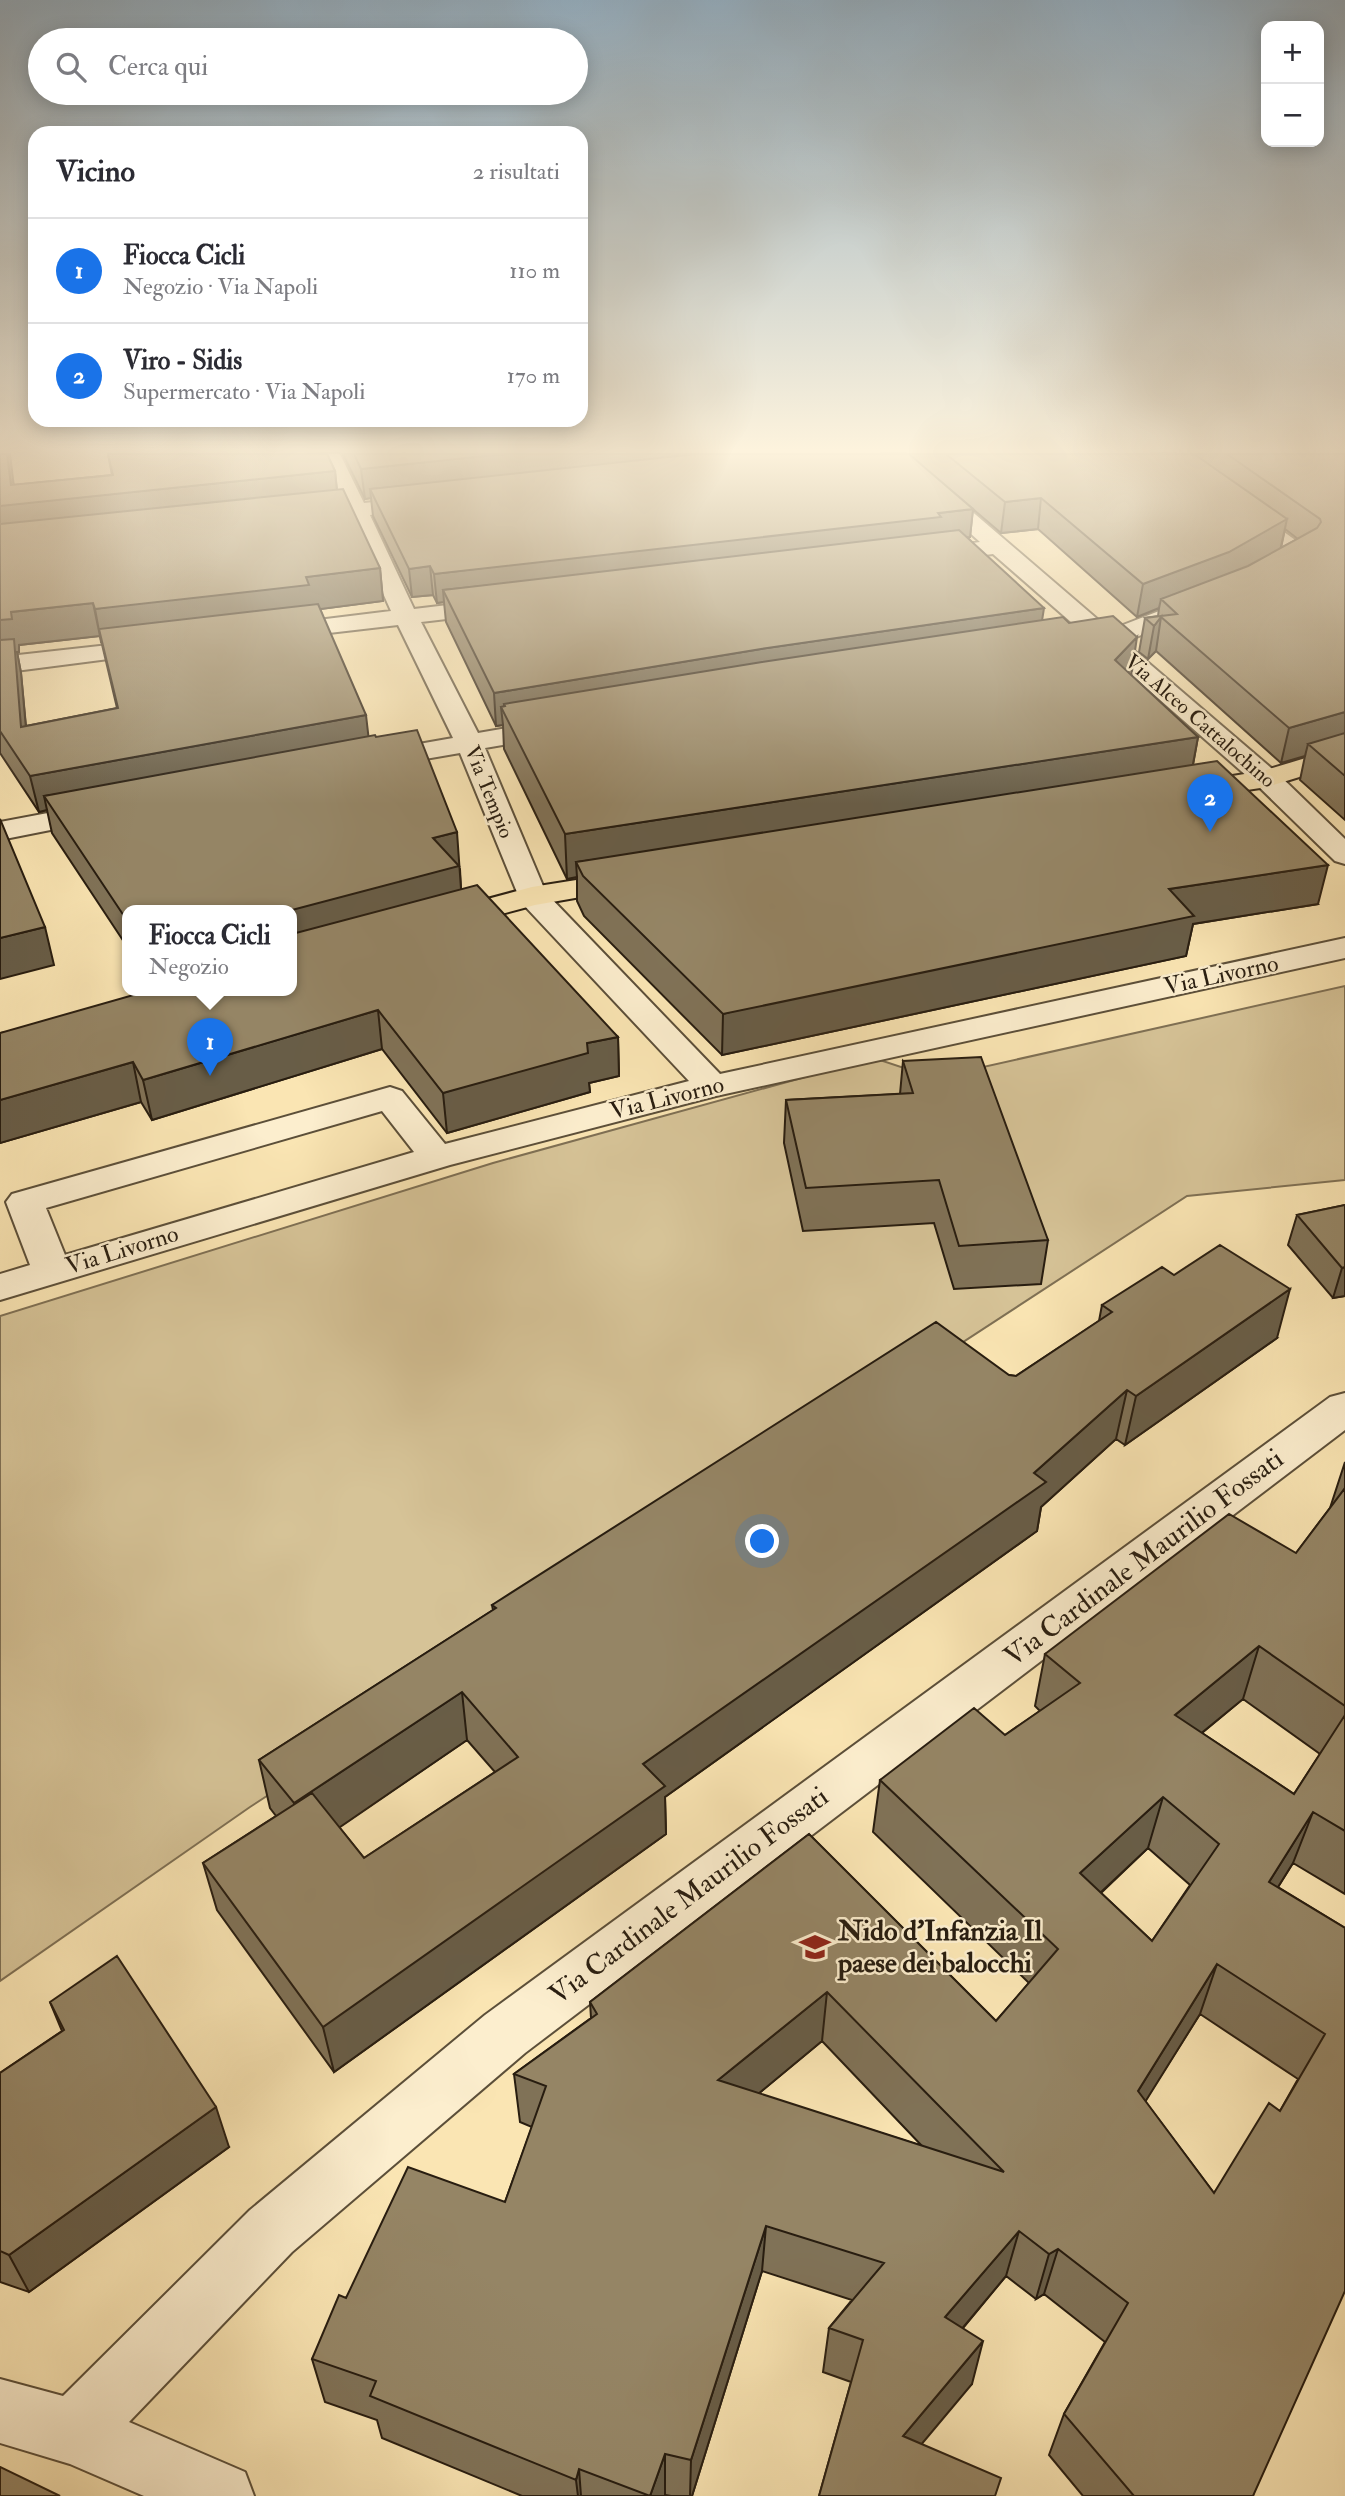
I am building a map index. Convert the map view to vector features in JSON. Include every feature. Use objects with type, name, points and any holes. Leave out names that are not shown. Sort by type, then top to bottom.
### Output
[{"type":"main road","points":[[1157,796],[1266,779],[1345,754]]},
{"type":"main road","points":[[423,926],[532,896],[654,877]]},
{"type":"street","name":"Via Tempio","points":[[383,570],[469,742],[532,896],[712,1086]]},
{"type":"street","name":"Via Alceo Cattalochino","points":[[1028,570],[1266,779],[1345,855]]},
{"type":"street","points":[[1255,578],[1268,570]]},
{"type":"street","points":[[1055,649],[1108,640],[1208,601]]},
{"type":"street","points":[[249,636],[523,603]]},
{"type":"street","points":[[0,665],[180,644]]},
{"type":"street","points":[[349,765],[575,724]]},
{"type":"street","points":[[0,831],[121,808]]},
{"type":"street","name":"Via Livorno","points":[[0,1287],[437,1157],[712,1086],[1345,948]]},
{"type":"street","points":[[52,1271],[26,1202],[390,1098],[437,1157]]},
{"type":"street","name":"Via Cardinale Maurilio Fossati","points":[[74,2432],[271,2231],[505,2034],[1345,1408]]},
{"type":"street","points":[[0,2411],[74,2432],[221,2496]]},
{"type":"shaded area","points":[[1345,986],[1345,1180],[1187,1196],[250,1807],[0,1981],[0,1316],[493,1163],[874,1058],[934,1078]]},
{"type":"building","points":[[0,570],[360,570],[306,577],[309,585],[95,609],[93,603],[11,612],[12,619],[0,620]]},
{"type":"building","points":[[432,570],[465,570],[434,574]]},
{"type":"building","points":[[611,570],[1003,570],[1044,608],[761,649],[494,693],[443,590]]},
{"type":"building","points":[[1127,570],[1179,570],[1143,584]]},
{"type":"building","points":[[1236,570],[1345,570],[1345,712],[1289,728],[1161,617],[1154,626],[1145,618],[1177,614],[1161,599]]},
{"type":"building","points":[[318,604],[366,715],[30,776],[0,731],[0,640],[14,639],[21,727],[118,708],[99,629]]},
{"type":"building","points":[[1113,616],[1137,637],[1115,660],[1198,737],[565,834],[501,707],[505,706],[504,704],[762,662],[1063,617],[1069,623]]},
{"type":"building","points":[[417,730],[457,832],[433,838],[459,866],[297,909],[297,905],[122,905],[122,913],[44,796],[375,735],[376,737]]},
{"type":"building","points":[[1345,733],[1345,776],[1308,744]]},
{"type":"building","points":[[1217,761],[1328,865],[1169,889],[1194,916],[723,1014],[583,876],[576,862]]},
{"type":"building","points":[[0,819],[45,927],[0,938]]},
{"type":"building","points":[[477,885],[618,1037],[587,1043],[588,1053],[443,1093],[378,1010],[143,1080],[133,1062],[0,1100],[0,1033],[130,996],[297,996],[297,933]]},
{"type":"building","points":[[981,1057],[1048,1240],[959,1246],[939,1180],[806,1188],[786,1100],[913,1093],[903,1061]]},
{"type":"building","points":[[1345,1205],[1345,1267],[1342,1268],[1297,1215]]},
{"type":"building","points":[[1220,1245],[1290,1289],[1136,1396],[1127,1390],[1034,1473],[1046,1482],[643,1764],[665,1786],[323,2027],[203,1863],[312,1793],[364,1858],[518,1757],[462,1692],[294,1803],[259,1760],[496,1608],[492,1605],[936,1322],[1009,1375],[1016,1376],[1112,1312],[1102,1305],[1162,1267],[1174,1275]]},
{"type":"building","points":[[1345,1488],[1345,1706],[1259,1646],[1175,1715],[1294,1794],[1345,1715],[1345,1831],[1313,1812],[1269,1882],[1345,1928],[1345,2291],[1253,2496],[1134,2496],[1064,2414],[1128,2303],[1058,2249],[1049,2254],[1019,2231],[945,2317],[983,2341],[903,2436],[1001,2478],[995,2496],[819,2496],[863,2340],[829,2328],[884,2263],[766,2226],[691,2460],[665,2454],[650,2496],[579,2469],[576,2480],[370,2396],[376,2381],[312,2359],[339,2295],[346,2298],[408,2167],[505,2202],[546,2086],[514,2074],[597,2014],[590,2002],[809,1834],[996,2021],[1058,1949],[880,1780],[974,1708],[1005,1735],[1080,1683],[1045,1654],[1229,1514],[1296,1553]],"holes":[[[1163,1797],[1219,1844],[1152,1941],[1080,1873]],[[1217,1964],[1325,2034],[1280,2111],[1269,2103],[1214,2193],[1138,2091]],[[827,1992],[1004,2172],[718,2080]]]},
{"type":"building","points":[[117,1956],[216,2107],[9,2255],[0,2251],[0,2073],[64,2030],[50,2002]]},
{"type":"building","points":[[0,2467],[60,2496],[0,2496]]},
{"type":"place","name":"Viro - Sidis","points":[[1210,832]]},
{"type":"place","name":"Fiocca Cicli","points":[[210,1076]]},
{"type":"place","name":"Nido d'Infanzia Il paese dei balocchi","points":[[815,1947]]}]
